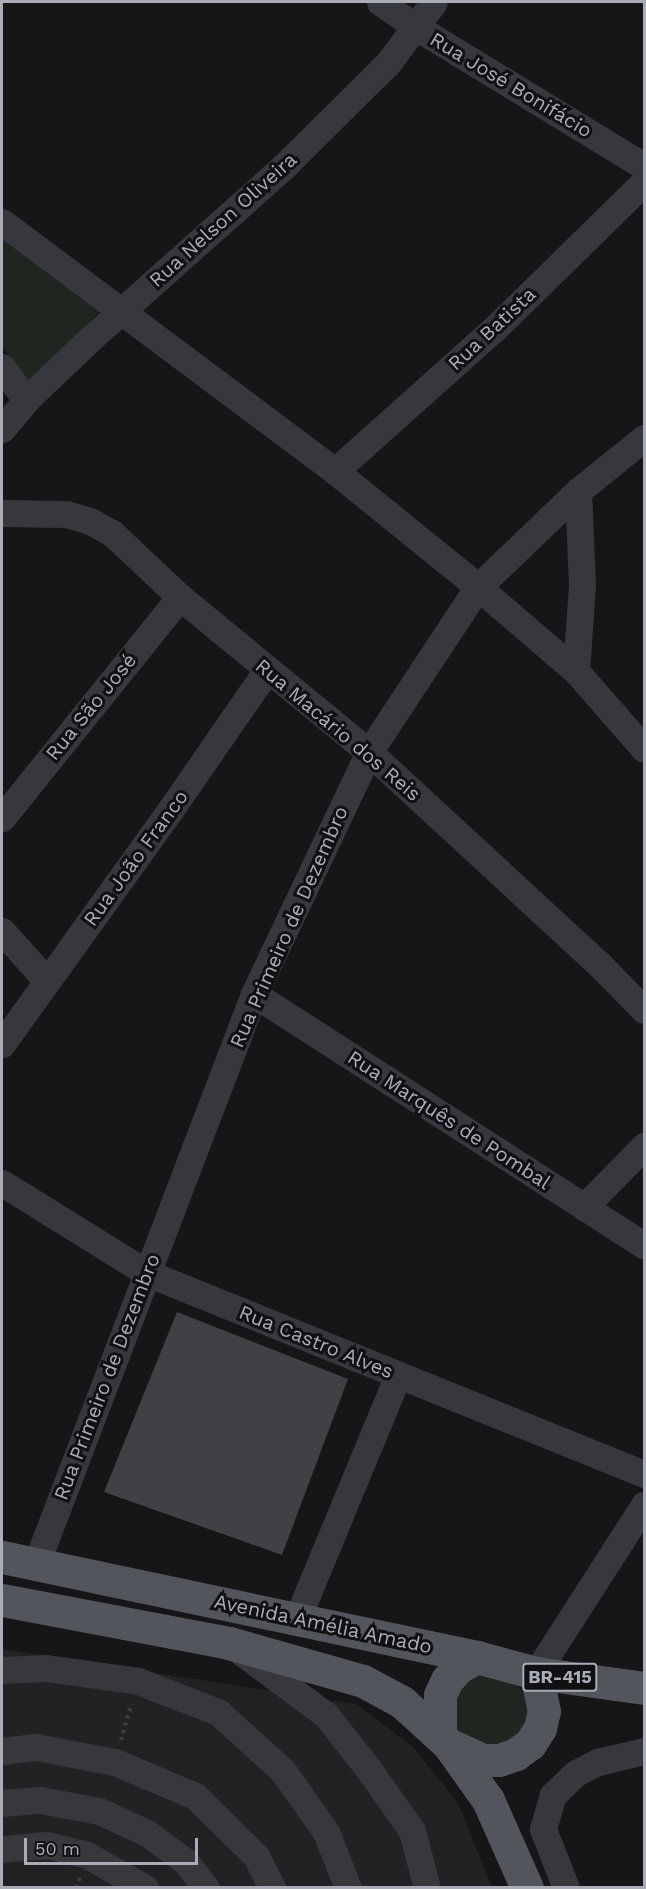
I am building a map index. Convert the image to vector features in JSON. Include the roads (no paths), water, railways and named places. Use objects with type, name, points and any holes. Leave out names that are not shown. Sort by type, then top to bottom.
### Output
[{"type":"main road","name":"Avenida Amélia Amado","points":[[2,1557],[477,1657],[536,1673],[645,1688]]},
{"type":"main road","name":"Avenida Amélia Amado","points":[[2,1601],[229,1643],[363,1681],[402,1702],[444,1739],[488,1800],[527,1887]]},
{"type":"main road","points":[[477,1657],[459,1667],[447,1680],[440,1695],[444,1739],[482,1760],[499,1760],[516,1754],[530,1744],[540,1728],[544,1711],[536,1673]]},
{"type":"street","name":"Rua José Bonifácio","points":[[380,2],[416,27],[645,166]]},
{"type":"street","name":"Rua Nelson Oliveira","points":[[2,429],[26,400],[121,311],[285,165],[388,63],[434,2]]},
{"type":"street","name":"Rua Batista","points":[[335,471],[494,329],[645,182]]},
{"type":"street","points":[[2,222],[335,471],[478,588],[576,671],[645,749]]},
{"type":"street","points":[[2,367],[26,400]]},
{"type":"street","name":"Rua Primeiro de Dezembro","points":[[36,1564],[254,993],[369,752],[478,588],[578,491],[645,438]]},
{"type":"street","points":[[576,671],[582,585],[578,491]]},
{"type":"street","name":"Rua Macário dos Reis","points":[[2,513],[66,514],[90,521],[112,533],[180,597],[369,752],[599,964],[645,1010]]},
{"type":"street","name":"Rua São José","points":[[2,818],[180,597]]},
{"type":"street","name":"Rua João Franco","points":[[2,1044],[171,809],[267,670]]},
{"type":"street","points":[[2,931],[47,981]]},
{"type":"street","name":"Rua Marquês de Pombal","points":[[254,993],[645,1245]]},
{"type":"street","points":[[584,1207],[645,1146]]},
{"type":"street","name":"Rua Castro Alves","points":[[2,1183],[147,1274],[645,1474]]},
{"type":"street","points":[[297,1619],[398,1375]]},
{"type":"street","points":[[536,1673],[645,1505]]},
{"type":"street","points":[[229,1643],[326,1715],[377,1780],[412,1831],[428,1887]]},
{"type":"street","points":[[2,1670],[46,1668],[138,1681],[218,1712],[283,1771],[326,1832],[348,1887]]},
{"type":"street","points":[[2,1751],[36,1746],[115,1762],[195,1796],[256,1856],[272,1887]]},
{"type":"street","points":[[566,1887],[543,1829],[553,1795],[576,1773],[598,1762],[645,1751]]},
{"type":"street","points":[[2,1803],[40,1800],[99,1811],[147,1833],[184,1861],[206,1887]]},
{"type":"street","points":[[2,1849],[47,1845],[87,1855],[145,1887]]}]
